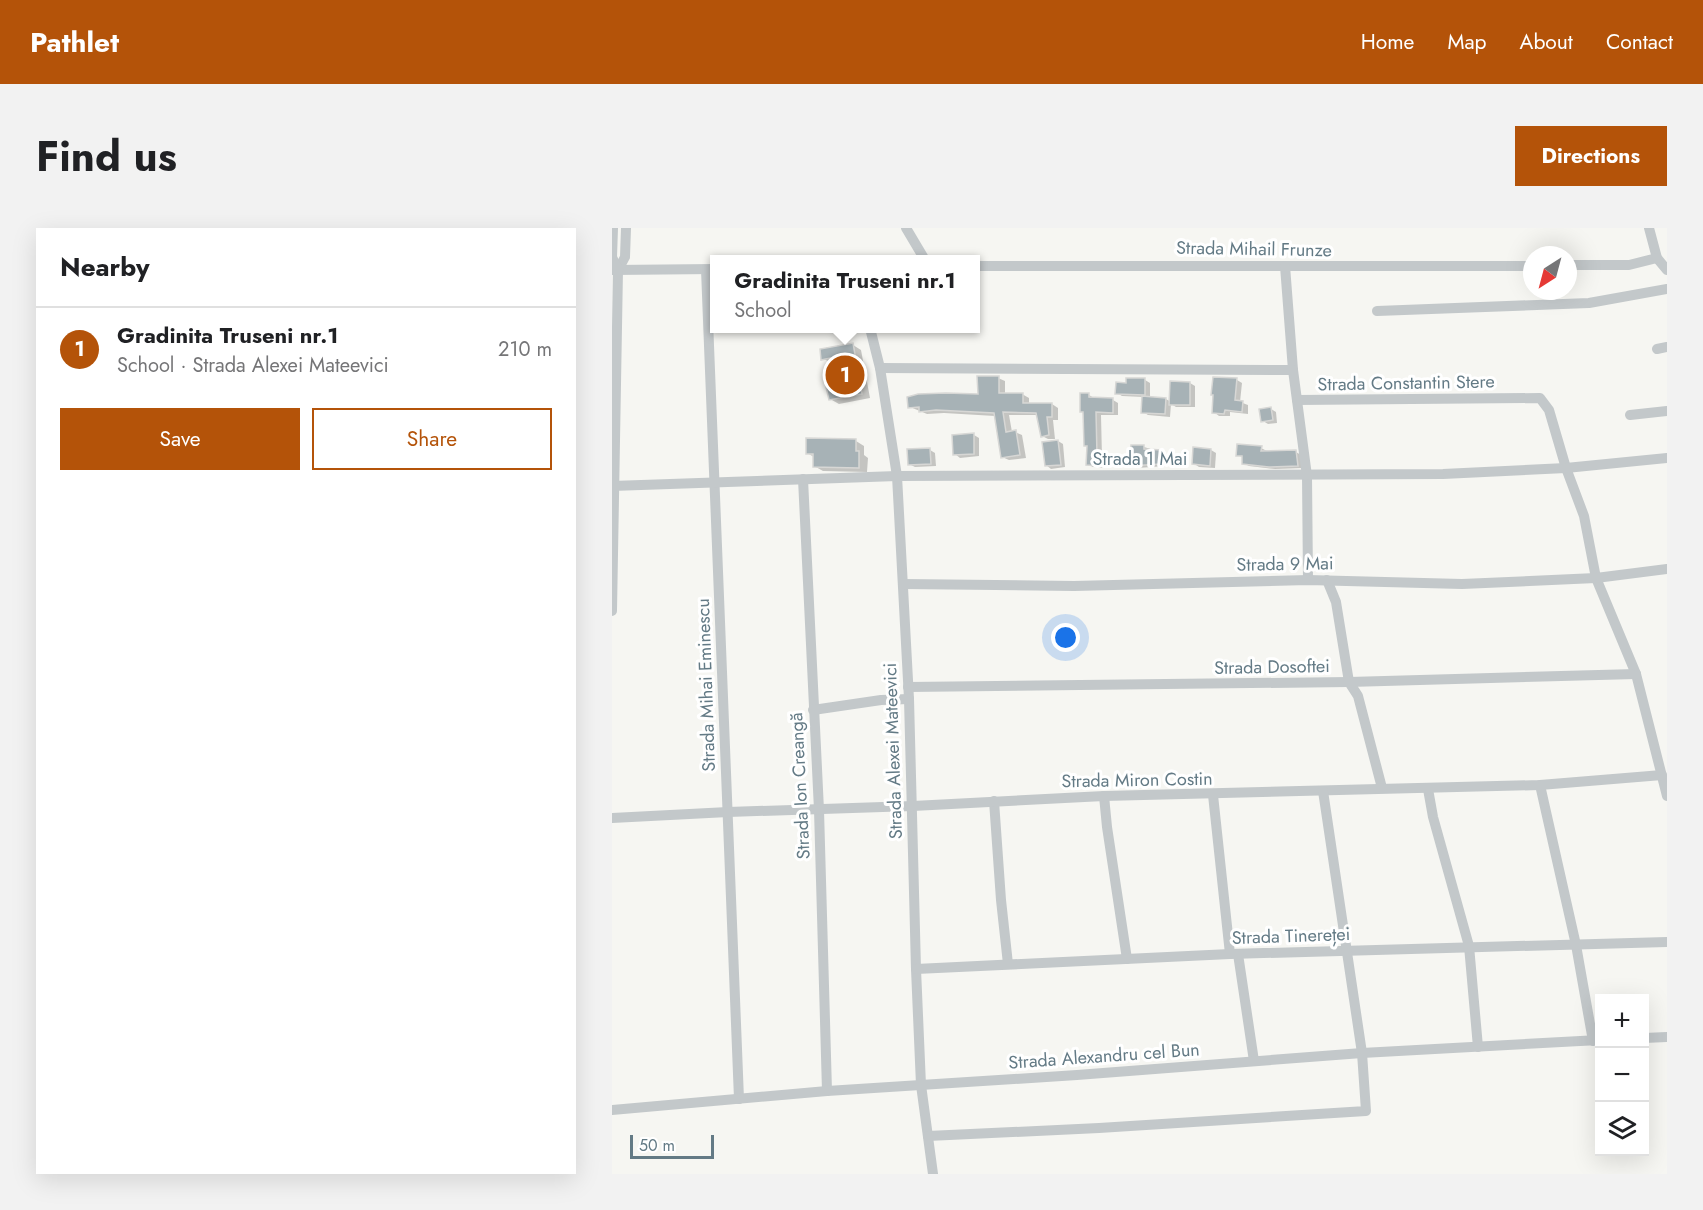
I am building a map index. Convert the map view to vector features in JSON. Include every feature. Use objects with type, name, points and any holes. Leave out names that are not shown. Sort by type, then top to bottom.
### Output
[{"type":"street","points":[[612,611],[615,270],[612,257],[613,228]]},
{"type":"street","points":[[615,270],[625,257],[626,228]]},
{"type":"street","points":[[906,228],[922,255]]},
{"type":"street","points":[[1649,228],[1658,258],[1667,270]]},
{"type":"street","points":[[1577,265],[1629,265],[1658,258]]},
{"type":"street","name":"Strada Mihail Frunze","points":[[980,266],[1523,266]]},
{"type":"street","points":[[1285,266],[1293,370]]},
{"type":"street","points":[[615,270],[710,269]]},
{"type":"street","points":[[1377,311],[1589,303],[1667,289]]},
{"type":"street","name":"Strada Mihai Eminescu","points":[[711,333],[715,483],[739,1099]]},
{"type":"street","name":"Strada Alexei Mateevici","points":[[871,333],[880,368],[897,476],[909,699],[921,1085],[933,1174]]},
{"type":"street","name":"Strada Constantin Stere","points":[[880,368],[1293,370],[1297,400],[1540,398],[1549,410],[1566,468],[1584,516],[1596,578],[1636,674],[1667,796]]},
{"type":"street","points":[[1297,400],[1307,476],[1308,579]]},
{"type":"street","points":[[1630,415],[1667,411]]},
{"type":"street","name":"Strada 1 Mai","points":[[613,486],[897,476],[1443,474],[1566,468],[1667,458]]},
{"type":"street","name":"Strada Ion Creangă","points":[[803,479],[819,810],[827,1091]]},
{"type":"street","name":"Strada 9 Mai","points":[[903,584],[1074,586],[1308,579],[1462,584],[1596,578],[1667,569]]},
{"type":"street","points":[[1327,580],[1336,602],[1349,682],[1358,696],[1382,788]]},
{"type":"street","name":"Strada Dosoftei","points":[[908,687],[1349,682],[1636,674]]},
{"type":"street","points":[[813,710],[881,700],[909,699]]},
{"type":"street","name":"Strada Miron Costin","points":[[612,818],[1104,796],[1540,785],[1662,775]]},
{"type":"street","points":[[1540,785],[1595,1036]]},
{"type":"street","points":[[1428,789],[1433,817],[1469,946],[1479,1047]]},
{"type":"street","points":[[928,1136],[1110,1128],[1366,1112],[1362,1053],[1323,791]]},
{"type":"street","points":[[1212,795],[1234,954],[1254,1061]]},
{"type":"street","points":[[1104,796],[1127,959]]},
{"type":"street","points":[[994,801],[1008,964]]},
{"type":"street","name":"Strada Tinereței","points":[[916,969],[1234,954],[1667,942]]},
{"type":"street","points":[[1649,1038],[1667,1037]]},
{"type":"street","name":"Strada Alexandru cel Bun","points":[[612,1110],[827,1091],[1362,1053],[1595,1041]]},
{"type":"building","points":[[853,343],[862,394],[829,400],[826,387],[836,385],[831,358],[821,360],[820,349]]},
{"type":"building","points":[[977,376],[999,376],[999,393],[1023,393],[1023,403],[1052,403],[1052,417],[1047,417],[1049,435],[1041,437],[1036,413],[1003,412],[1006,432],[1016,430],[1020,455],[1001,458],[994,413],[936,410],[919,412],[919,407],[908,408],[907,397],[918,394],[978,394]]},
{"type":"building","points":[[1213,377],[1237,378],[1235,400],[1243,401],[1242,412],[1225,410],[1224,414],[1212,413]]},
{"type":"building","points":[[1126,378],[1145,378],[1145,395],[1115,394],[1116,382],[1126,383]]},
{"type":"building","points":[[1170,381],[1190,382],[1190,405],[1169,405]]},
{"type":"building","points":[[1080,393],[1089,393],[1089,397],[1113,398],[1113,413],[1096,412],[1097,455],[1102,455],[1101,466],[1086,465],[1087,446],[1084,446]]},
{"type":"building","points":[[1142,396],[1166,398],[1165,414],[1141,413]]},
{"type":"building","points":[[1271,407],[1273,420],[1261,422],[1259,409]]},
{"type":"building","points":[[974,433],[974,454],[953,455],[952,435]]},
{"type":"building","points":[[806,438],[856,439],[859,468],[813,467],[813,454],[806,454]]},
{"type":"building","points":[[1058,440],[1061,465],[1045,466],[1042,442]]},
{"type":"building","points":[[1237,444],[1262,446],[1261,451],[1296,450],[1298,466],[1269,467],[1242,464],[1242,456],[1236,456]]},
{"type":"building","points":[[1131,445],[1144,445],[1144,449],[1162,450],[1161,464],[1130,466]]},
{"type":"building","points":[[1193,447],[1211,449],[1210,466],[1192,464]]},
{"type":"building","points":[[930,448],[931,464],[908,465],[907,449]]},
{"type":"place","name":"Gradinita Truseni nr.1","points":[[845,375]]}]
